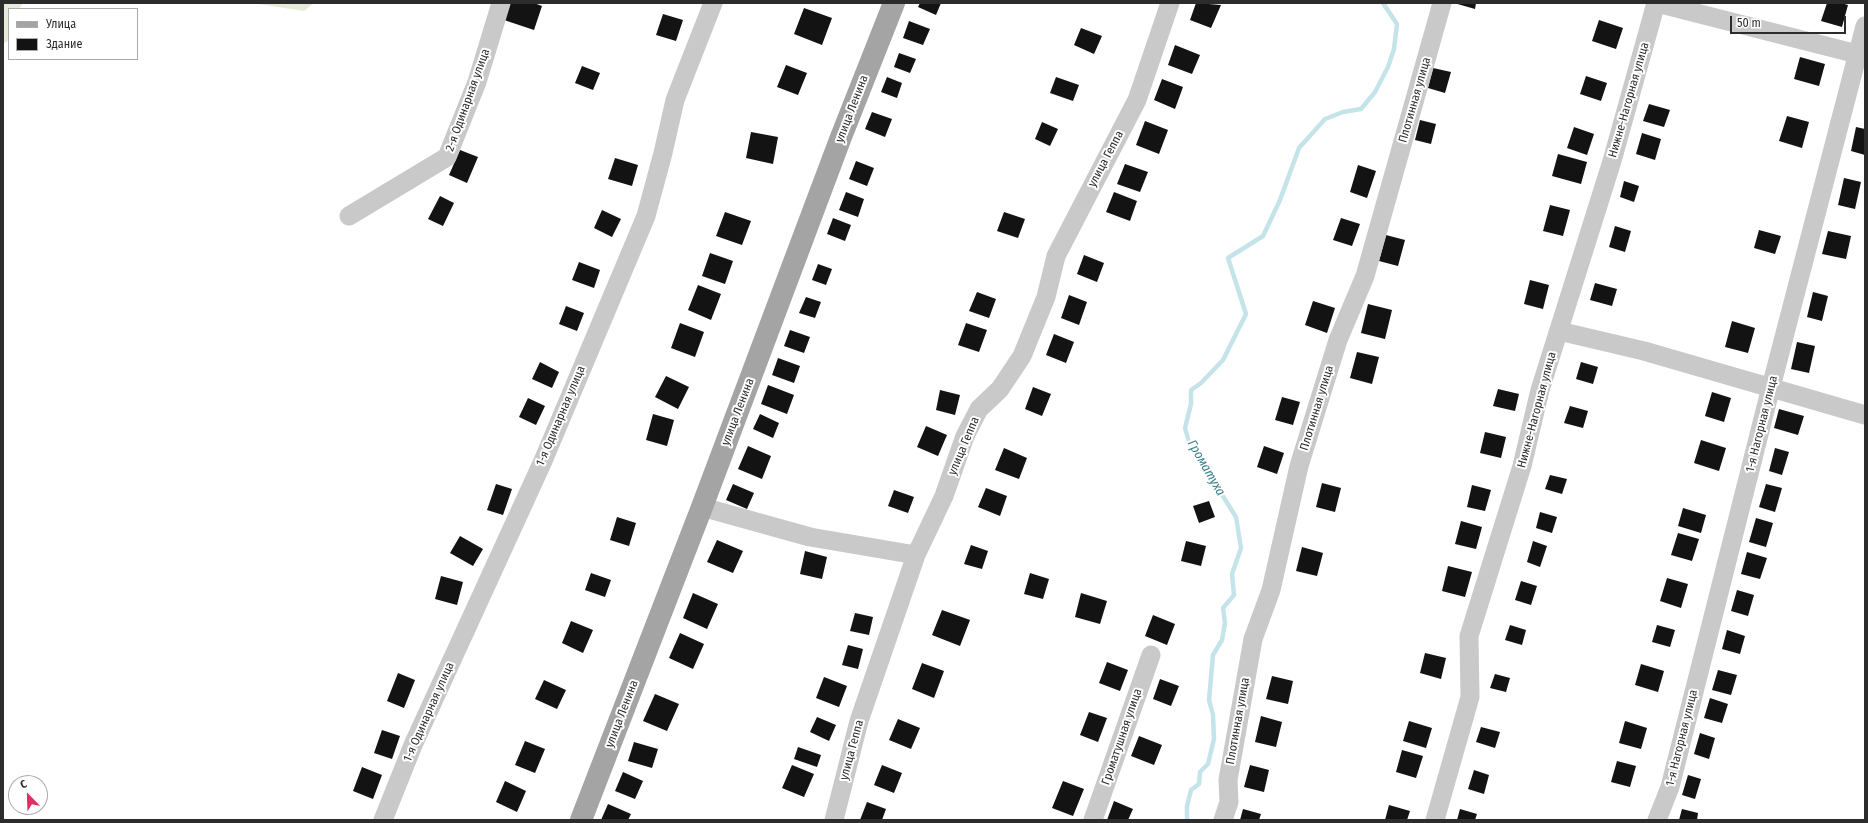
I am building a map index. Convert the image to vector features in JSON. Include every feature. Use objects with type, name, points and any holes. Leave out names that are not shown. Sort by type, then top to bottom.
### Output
[{"type":"main road","name":"улица Ленина","points":[[581,820],[702,507],[841,137],[894,3]]},
{"type":"street","name":"2-я Одинарная улица","points":[[349,216],[447,157],[477,82],[501,3]]},
{"type":"street","name":"1-я Одинарная улица","points":[[383,820],[413,745],[543,461],[646,216],[663,153],[675,100],[713,3]]},
{"type":"street","name":"улица Геппа","points":[[834,820],[859,721],[916,555],[944,496],[965,436],[979,409],[1000,389],[1022,356],[1046,297],[1056,256],[1137,100],[1170,3]]},
{"type":"street","name":"Плотинная улица","points":[[1223,820],[1229,802],[1228,780],[1253,639],[1271,590],[1299,466],[1338,340],[1365,276],[1442,3]]},
{"type":"street","points":[[1657,3],[1862,55]]},
{"type":"street","name":"Нижне-Нагорная улица","points":[[1435,820],[1470,697],[1469,636],[1522,466],[1540,390],[1612,161],[1657,3]]},
{"type":"street","name":"1-я Нагорная улица","points":[[1656,820],[1670,787],[1771,387],[1862,55],[1865,26]]},
{"type":"street","points":[[1559,331],[1644,351],[1865,415]]},
{"type":"street","points":[[702,507],[810,537],[916,555]]},
{"type":"street","name":"Громатушная улица","points":[[1093,820],[1151,655]]},
{"type":"green space","points":[[3,3],[23,3],[20,8],[8,8],[8,41],[3,44]]},
{"type":"green space","points":[[252,3],[314,3],[304,11]]},
{"type":"building","points":[[510,3],[534,3],[542,6],[534,30],[504,20]]},
{"type":"building","points":[[920,3],[941,3],[936,15],[918,7]]},
{"type":"building","points":[[1196,3],[1221,5],[1211,28],[1190,20]]},
{"type":"building","points":[[1454,3],[1476,3],[1475,9]]},
{"type":"building","points":[[1827,3],[1841,3],[1848,5],[1842,27],[1821,21]]},
{"type":"building","points":[[804,8],[832,18],[822,45],[794,34]]},
{"type":"building","points":[[663,14],[683,20],[676,41],[656,35]]},
{"type":"building","points":[[1599,20],[1623,28],[1616,49],[1592,41]]},
{"type":"building","points":[[909,21],[930,29],[923,45],[903,38]]},
{"type":"building","points":[[1081,28],[1102,36],[1094,54],[1074,45]]},
{"type":"building","points":[[1175,45],[1200,55],[1192,74],[1168,65]]},
{"type":"building","points":[[899,53],[916,59],[910,73],[894,67]]},
{"type":"building","points":[[1800,57],[1825,64],[1819,86],[1794,79]]},
{"type":"building","points":[[786,65],[807,73],[798,95],[777,87]]},
{"type":"building","points":[[582,66],[600,73],[593,90],[575,83]]},
{"type":"building","points":[[1433,68],[1451,72],[1445,93],[1428,88]]},
{"type":"building","points":[[1586,76],[1607,83],[1601,101],[1580,94]]},
{"type":"building","points":[[887,77],[902,83],[897,98],[881,92]]},
{"type":"building","points":[[1056,77],[1079,85],[1073,101],[1050,93]]},
{"type":"building","points":[[1162,79],[1183,87],[1175,109],[1154,100]]},
{"type":"building","points":[[1649,104],[1670,110],[1664,127],[1643,121]]},
{"type":"building","points":[[872,112],[892,119],[885,137],[865,129]]},
{"type":"building","points":[[1787,116],[1809,122],[1802,148],[1779,141]]},
{"type":"building","points":[[1420,120],[1436,124],[1431,144],[1415,140]]},
{"type":"building","points":[[1145,121],[1168,130],[1159,154],[1136,145]]},
{"type":"building","points":[[1042,122],[1058,129],[1050,146],[1035,139]]},
{"type":"building","points":[[1574,127],[1594,134],[1587,155],[1567,148]]},
{"type":"building","points":[[1856,127],[1865,129],[1865,155],[1851,151]]},
{"type":"building","points":[[751,132],[778,137],[773,164],[746,158]]},
{"type":"building","points":[[1642,133],[1661,139],[1655,160],[1636,154]]},
{"type":"building","points":[[460,150],[478,157],[467,183],[449,175]]},
{"type":"building","points":[[1558,154],[1587,162],[1581,184],[1552,176]]},
{"type":"building","points":[[615,158],[638,165],[632,186],[608,179]]},
{"type":"building","points":[[856,161],[874,168],[867,186],[849,179]]},
{"type":"building","points":[[1125,164],[1148,172],[1140,192],[1117,184]]},
{"type":"building","points":[[1358,165],[1376,171],[1367,198],[1350,192]]},
{"type":"building","points":[[1844,178],[1861,182],[1855,209],[1838,205]]},
{"type":"building","points":[[1624,181],[1639,186],[1634,202],[1620,197]]},
{"type":"building","points":[[846,192],[864,199],[858,217],[839,210]]},
{"type":"building","points":[[1114,192],[1137,201],[1130,221],[1106,212]]},
{"type":"building","points":[[440,196],[454,203],[443,226],[428,219]]},
{"type":"building","points":[[1550,205],[1570,210],[1563,236],[1543,231]]},
{"type":"building","points":[[602,210],[621,219],[612,237],[594,228]]},
{"type":"building","points":[[725,212],[751,221],[742,245],[716,236]]},
{"type":"building","points":[[1004,212],[1025,219],[1018,238],[997,231]]},
{"type":"building","points":[[833,218],[851,225],[845,241],[827,234]]},
{"type":"building","points":[[1341,218],[1360,224],[1352,246],[1333,240]]},
{"type":"building","points":[[1615,226],[1631,231],[1625,252],[1609,247]]},
{"type":"building","points":[[1759,230],[1781,236],[1775,254],[1754,248]]},
{"type":"building","points":[[1828,231],[1851,236],[1846,259],[1822,254]]},
{"type":"building","points":[[1386,235],[1405,240],[1398,266],[1379,261]]},
{"type":"building","points":[[710,253],[733,261],[725,284],[702,276]]},
{"type":"building","points":[[1084,255],[1104,263],[1097,282],[1077,274]]},
{"type":"building","points":[[579,262],[600,270],[594,288],[572,280]]},
{"type":"building","points":[[818,264],[832,269],[826,285],[812,280]]},
{"type":"building","points":[[1530,280],[1549,285],[1543,309],[1524,304]]},
{"type":"building","points":[[1595,283],[1617,289],[1612,306],[1590,300]]},
{"type":"building","points":[[698,285],[721,294],[711,320],[688,310]]},
{"type":"building","points":[[977,292],[996,299],[989,318],[969,311]]},
{"type":"building","points":[[1813,292],[1828,296],[1822,321],[1807,317]]},
{"type":"building","points":[[1069,295],[1087,302],[1079,325],[1061,318]]},
{"type":"building","points":[[806,297],[821,302],[815,318],[799,313]]},
{"type":"building","points":[[1313,301],[1335,308],[1327,333],[1305,325]]},
{"type":"building","points":[[1368,304],[1392,310],[1385,339],[1361,333]]},
{"type":"building","points":[[566,306],[584,313],[577,331],[559,324]]},
{"type":"building","points":[[1732,321],[1755,328],[1748,353],[1725,347]]},
{"type":"building","points":[[680,323],[704,332],[695,357],[671,348]]},
{"type":"building","points":[[966,323],[987,330],[979,352],[958,345]]},
{"type":"building","points":[[790,330],[810,337],[804,353],[784,346]]},
{"type":"building","points":[[1054,334],[1074,342],[1066,363],[1046,355]]},
{"type":"building","points":[[1797,342],[1815,346],[1809,373],[1791,369]]},
{"type":"building","points":[[1357,352],[1379,357],[1372,384],[1350,378]]},
{"type":"building","points":[[778,358],[800,366],[794,383],[772,375]]},
{"type":"building","points":[[540,362],[559,372],[552,388],[532,379]]},
{"type":"building","points":[[1581,362],[1598,367],[1593,384],[1576,379]]},
{"type":"building","points":[[666,376],[689,387],[678,409],[655,397]]},
{"type":"building","points":[[768,385],[794,395],[787,414],[761,404]]},
{"type":"building","points":[[1033,387],[1051,394],[1042,416],[1025,409]]},
{"type":"building","points":[[1498,389],[1519,394],[1515,411],[1493,406]]},
{"type":"building","points":[[940,390],[960,395],[955,415],[936,410]]},
{"type":"building","points":[[1712,392],[1731,398],[1724,422],[1705,416]]},
{"type":"building","points":[[1282,397],[1300,402],[1293,425],[1275,420]]},
{"type":"building","points":[[528,398],[545,406],[536,425],[519,417]]},
{"type":"building","points":[[1570,406],[1588,411],[1583,428],[1564,423]]},
{"type":"building","points":[[1779,409],[1804,416],[1798,435],[1774,428]]},
{"type":"building","points":[[653,414],[674,420],[667,446],[646,440]]},
{"type":"building","points":[[760,414],[779,423],[773,438],[753,429]]},
{"type":"building","points":[[926,426],[947,435],[938,456],[917,447]]},
{"type":"building","points":[[1485,432],[1506,437],[1501,458],[1480,453]]},
{"type":"building","points":[[1701,440],[1726,448],[1719,471],[1694,463]]},
{"type":"building","points":[[748,446],[771,456],[762,479],[738,469]]},
{"type":"building","points":[[1264,446],[1284,453],[1277,474],[1257,467]]},
{"type":"building","points":[[1004,448],[1027,458],[1019,479],[995,470]]},
{"type":"building","points":[[1775,448],[1789,452],[1782,475],[1769,471]]},
{"type":"building","points":[[1550,475],[1567,479],[1562,494],[1545,489]]},
{"type":"building","points":[[1322,483],[1341,488],[1335,512],[1316,507]]},
{"type":"building","points":[[496,484],[512,489],[503,515],[487,510]]},
{"type":"building","points":[[733,484],[754,493],[747,509],[726,500]]},
{"type":"building","points":[[1766,484],[1782,488],[1775,512],[1759,507]]},
{"type":"building","points":[[1472,485],[1491,490],[1485,511],[1467,507]]},
{"type":"building","points":[[986,488],[1007,496],[1000,516],[978,507]]},
{"type":"building","points":[[894,490],[914,497],[908,513],[888,506]]},
{"type":"building","points":[[1209,501],[1215,517],[1199,523],[1193,506]]},
{"type":"building","points":[[1683,508],[1706,515],[1701,533],[1678,526]]},
{"type":"building","points":[[1540,512],[1557,517],[1552,533],[1536,528]]},
{"type":"building","points":[[617,517],[636,523],[629,546],[610,540]]},
{"type":"building","points":[[1756,518],[1773,523],[1766,547],[1749,542]]},
{"type":"building","points":[[1461,521],[1482,527],[1476,549],[1455,544]]},
{"type":"building","points":[[1678,533],[1699,539],[1692,561],[1671,555]]},
{"type":"building","points":[[460,536],[483,549],[473,566],[450,553]]},
{"type":"building","points":[[717,540],[743,551],[733,573],[707,562]]},
{"type":"building","points":[[1186,541],[1206,546],[1201,566],[1181,561]]},
{"type":"building","points":[[1533,541],[1547,546],[1540,567],[1527,562]]},
{"type":"building","points":[[971,545],[988,551],[982,569],[964,564]]},
{"type":"building","points":[[1302,547],[1323,553],[1317,576],[1296,571]]},
{"type":"building","points":[[805,551],[827,557],[822,579],[800,574]]},
{"type":"building","points":[[1747,552],[1767,558],[1760,579],[1741,574]]},
{"type":"building","points":[[1448,566],[1472,572],[1465,597],[1442,591]]},
{"type":"building","points":[[591,573],[611,580],[605,597],[585,590]]},
{"type":"building","points":[[1030,573],[1049,579],[1043,599],[1024,594]]},
{"type":"building","points":[[441,576],[463,582],[457,605],[435,599]]},
{"type":"building","points":[[1667,578],[1688,584],[1681,608],[1660,601]]},
{"type":"building","points":[[1521,581],[1537,586],[1531,605],[1515,600]]},
{"type":"building","points":[[1737,590],[1754,595],[1748,616],[1731,611]]},
{"type":"building","points":[[693,593],[718,604],[707,629],[683,618]]},
{"type":"building","points":[[1081,593],[1107,601],[1100,624],[1075,617]]},
{"type":"building","points":[[942,610],[970,620],[960,646],[932,635]]},
{"type":"building","points":[[855,613],[873,617],[869,635],[850,631]]},
{"type":"building","points":[[1153,615],[1175,624],[1167,645],[1145,636]]},
{"type":"building","points":[[571,621],[593,630],[583,653],[562,643]]},
{"type":"building","points":[[1510,625],[1526,630],[1522,645],[1505,640]]},
{"type":"building","points":[[1657,625],[1675,630],[1670,647],[1652,642]]},
{"type":"building","points":[[1727,630],[1745,636],[1740,654],[1722,649]]},
{"type":"building","points":[[680,633],[704,644],[693,669],[669,658]]},
{"type":"building","points":[[848,645],[863,649],[858,669],[842,665]]},
{"type":"building","points":[[1425,653],[1446,658],[1441,679],[1420,673]]},
{"type":"building","points":[[1107,662],[1128,670],[1120,691],[1099,683]]},
{"type":"building","points":[[922,663],[944,671],[934,698],[912,689]]},
{"type":"building","points":[[1641,664],[1664,671],[1658,692],[1635,685]]},
{"type":"building","points":[[1718,670],[1737,675],[1731,695],[1712,690]]},
{"type":"building","points":[[398,673],[415,680],[404,708],[387,701]]},
{"type":"building","points":[[1495,674],[1510,678],[1506,692],[1490,688]]},
{"type":"building","points":[[1272,676],[1293,681],[1288,704],[1266,699]]},
{"type":"building","points":[[824,677],[847,686],[839,707],[816,698]]},
{"type":"building","points":[[1160,679],[1179,686],[1171,706],[1153,699]]},
{"type":"building","points":[[544,680],[566,690],[557,709],[535,699]]},
{"type":"building","points":[[655,694],[679,704],[667,731],[643,721]]},
{"type":"building","points":[[1710,698],[1728,704],[1722,723],[1704,718]]},
{"type":"building","points":[[1089,712],[1107,718],[1098,742],[1080,735]]},
{"type":"building","points":[[1261,716],[1282,722],[1276,747],[1255,742]]},
{"type":"building","points":[[817,717],[836,725],[829,741],[810,732]]},
{"type":"building","points":[[898,719],[920,728],[911,749],[889,740]]},
{"type":"building","points":[[1409,721],[1432,728],[1426,748],[1403,741]]},
{"type":"building","points":[[1625,721],[1647,728],[1641,749],[1619,743]]},
{"type":"building","points":[[1481,727],[1500,732],[1495,748],[1476,742]]},
{"type":"building","points":[[382,730],[400,736],[392,759],[374,753]]},
{"type":"building","points":[[1700,733],[1715,738],[1709,759],[1694,754]]},
{"type":"building","points":[[1139,736],[1162,745],[1154,765],[1131,756]]},
{"type":"building","points":[[525,741],[545,749],[535,773],[515,765]]},
{"type":"building","points":[[634,742],[658,749],[652,768],[628,761]]},
{"type":"building","points":[[798,747],[821,755],[817,767],[794,759]]},
{"type":"building","points":[[1402,750],[1423,756],[1416,778],[1396,772]]},
{"type":"building","points":[[1617,761],[1636,766],[1630,787],[1611,782]]},
{"type":"building","points":[[792,765],[814,774],[804,797],[782,788]]},
{"type":"building","points":[[882,765],[902,773],[894,793],[874,785]]},
{"type":"building","points":[[1250,765],[1269,770],[1264,792],[1244,787]]},
{"type":"building","points":[[362,767],[382,775],[373,799],[353,791]]},
{"type":"building","points":[[1474,770],[1489,775],[1484,794],[1468,789]]},
{"type":"building","points":[[623,772],[643,781],[635,799],[615,791]]},
{"type":"building","points":[[1688,775],[1701,779],[1695,799],[1682,795]]},
{"type":"building","points":[[505,781],[526,791],[517,812],[496,802]]},
{"type":"building","points":[[1063,781],[1084,789],[1073,816],[1052,808]]},
{"type":"building","points":[[1114,801],[1133,809],[1128,820],[1107,820]]},
{"type":"building","points":[[867,802],[886,809],[882,820],[860,820]]},
{"type":"building","points":[[608,804],[631,814],[628,820],[601,820]]},
{"type":"building","points":[[1389,805],[1410,811],[1407,820],[1385,820]]},
{"type":"building","points":[[1243,809],[1261,814],[1259,820],[1240,820]]},
{"type":"building","points":[[1460,809],[1477,814],[1475,820],[1457,820]]},
{"type":"building","points":[[1682,809],[1698,813],[1697,820],[1679,820]]},
{"type":"waterway","name":"Громатуха","points":[[1187,820],[1187,806],[1191,790],[1199,784],[1200,772],[1208,764],[1214,739],[1213,715],[1209,700],[1213,655],[1222,640],[1225,623],[1223,608],[1234,595],[1232,574],[1241,548],[1236,517],[1189,442],[1185,428],[1191,404],[1191,390],[1201,383],[1223,360],[1246,314],[1228,258],[1263,236],[1280,200],[1299,148],[1325,119],[1343,112],[1361,109],[1375,92],[1388,67],[1394,49],[1397,24],[1383,3]]}]
